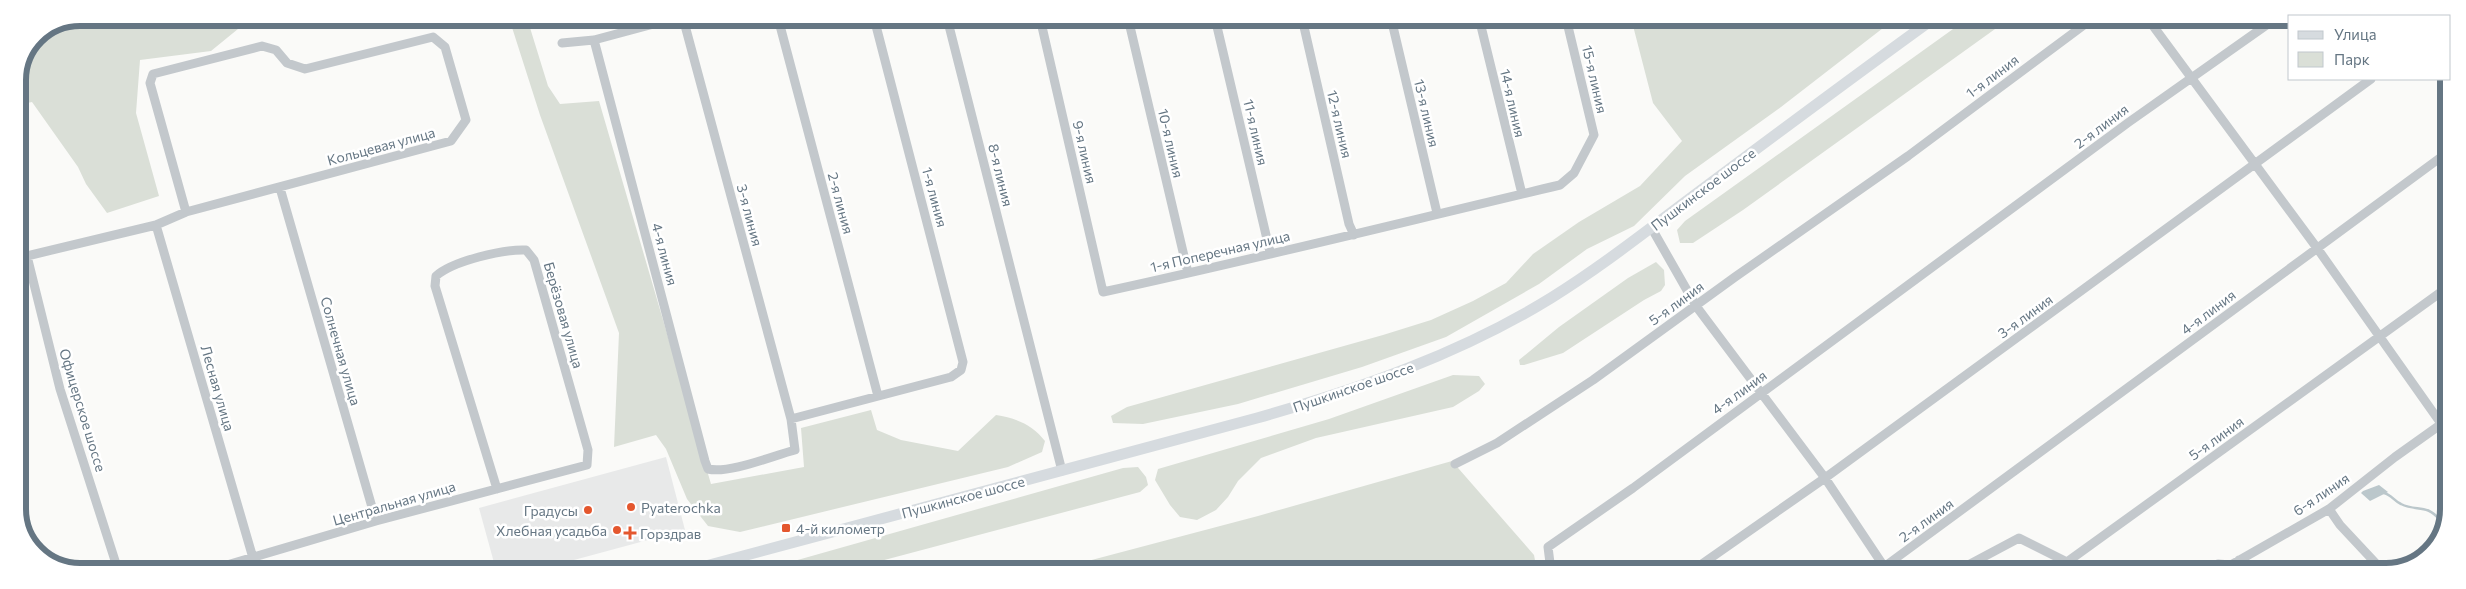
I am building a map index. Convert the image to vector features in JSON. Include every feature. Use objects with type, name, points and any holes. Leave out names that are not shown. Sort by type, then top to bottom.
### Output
[{"type":"main road","name":"Пушкинское шоссе","points":[[717,563],[1276,413],[1387,378],[1474,339],[1551,298],[1651,227],[1923,26]]},
{"type":"street","points":[[562,43],[594,40],[646,26]]},
{"type":"street","name":"3-я линия","points":[[685,26],[790,419],[794,450],[714,471]]},
{"type":"street","name":"2-я линия","points":[[780,26],[878,396]]},
{"type":"street","name":"1-я линия","points":[[876,26],[964,362],[961,370],[950,377],[878,396]]},
{"type":"street","name":"8-я линия","points":[[949,26],[1062,471]]},
{"type":"street","name":"9-я линия","points":[[1042,26],[1103,292]]},
{"type":"street","name":"10-я линия","points":[[1130,26],[1188,273]]},
{"type":"street","name":"11-я линия","points":[[1217,26],[1270,252]]},
{"type":"street","name":"12-я линия","points":[[1304,26],[1349,224],[1354,235]]},
{"type":"street","name":"13-я линия","points":[[1393,26],[1437,213]]},
{"type":"street","name":"14-я линия","points":[[1481,26],[1516,180],[1522,194]]},
{"type":"street","name":"15-я линия","points":[[1568,26],[1594,135],[1590,146]]},
{"type":"street","name":"1-я линия","points":[[1908,156],[2083,26]]},
{"type":"street","points":[[2153,26],[2440,417]]},
{"type":"street","name":"2-я линия","points":[[1946,258],[2192,77],[2265,26]]},
{"type":"street","name":"Кольцевая улица","points":[[27,256],[156,225],[186,212],[452,141],[466,120],[445,47],[433,37],[305,69],[287,64],[276,50],[262,46],[153,74],[150,83],[186,212]]},
{"type":"street","name":"4-я линия","points":[[594,40],[705,461],[708,469],[714,471]]},
{"type":"street","name":"3-я линия","points":[[1703,563],[1825,478],[2370,80]]},
{"type":"street","name":"1-я Поперечная улица","points":[[1103,292],[1270,252],[1344,238],[1437,213],[1560,186],[1574,174],[1590,146]]},
{"type":"street","name":"5-я линия","points":[[1454,464],[1497,443],[1546,413],[1908,156]]},
{"type":"street","name":"4-я линия","points":[[1984,495],[2440,158]]},
{"type":"street","name":"Солнечная улица","points":[[280,188],[376,521]]},
{"type":"street","name":"Лесная улица","points":[[156,225],[253,558]]},
{"type":"street","points":[[1651,227],[1696,306],[1825,478],[1882,563]]},
{"type":"street","name":"Берёзовая улица","points":[[497,489],[435,286],[436,276],[445,268],[512,250],[526,250],[534,260],[588,450],[587,465]]},
{"type":"street","name":"Офицерское шоссе","points":[[27,256],[60,389],[116,563]]},
{"type":"street","name":"4-я линия","points":[[1550,563],[1548,547],[1946,258]]},
{"type":"street","name":"5-я линия","points":[[1972,563],[2020,538],[2067,562],[2440,293]]},
{"type":"street","points":[[790,419],[878,396]]},
{"type":"street","name":"6-я линия","points":[[2236,563],[2329,509],[2395,457],[2440,429]]},
{"type":"street","name":"Центральная улица","points":[[235,563],[376,521],[587,465]]},
{"type":"street","name":"2-я линия","points":[[1894,563],[1984,495]]},
{"type":"street","points":[[2329,509],[2340,525],[2375,563]]},
{"type":"shaded area","points":[[666,457],[685,530],[563,563],[494,563],[479,508]]},
{"type":"shaded area","points":[[2379,485],[2388,492],[2370,501],[2361,493],[2363,491]]},
{"type":"green space","points":[[80,26],[242,26],[211,51],[140,60],[136,113],[159,196],[107,213],[86,184],[78,167],[32,102],[26,103],[26,80],[30,59],[42,42],[59,30]]},
{"type":"green space","points":[[512,26],[529,26],[548,86],[560,104],[599,101],[711,484],[804,467],[801,428],[871,410],[877,430],[901,440],[958,451],[996,415],[1003,416],[1024,423],[1040,435],[1045,441],[1042,452],[1008,467],[740,532],[708,526],[687,499],[666,449],[656,435],[614,447],[619,333],[540,115]]},
{"type":"green space","points":[[1633,26],[1886,26],[1781,107],[1685,176],[1634,226],[1587,249],[1539,284],[1446,337],[1362,367],[1238,404],[1143,424],[1113,423],[1111,416],[1127,407],[1431,320],[1473,301],[1506,283],[1533,254],[1579,222],[1640,186],[1682,141],[1653,103]]},
{"type":"green space","points":[[1957,26],[1999,26],[1743,210],[1693,243],[1680,243],[1677,230],[1685,221]]},
{"type":"green space","points":[[1656,262],[1664,270],[1665,285],[1661,291],[1563,353],[1520,365],[1519,360],[1559,327],[1628,278]]},
{"type":"green space","points":[[1453,375],[1479,376],[1485,384],[1479,391],[1453,407],[1316,438],[1261,458],[1238,481],[1228,497],[1216,510],[1197,520],[1180,517],[1170,505],[1155,480],[1158,469],[1329,419]]},
{"type":"green space","points":[[1452,461],[1534,555],[1536,563],[1080,563],[1258,516]]},
{"type":"green space","points":[[1138,467],[1146,477],[1148,485],[1140,492],[873,563],[789,563],[794,561],[1123,468]]},
{"type":"waterway","points":[[2384,493],[2399,503],[2430,511],[2439,519]]},
{"type":"place","name":"Pyaterochka","points":[[631,507]]},
{"type":"place","name":"Градусы","points":[[588,510]]},
{"type":"place","name":"4-й километр","points":[[786,528]]},
{"type":"place","name":"Хлебная усадьба","points":[[617,530]]},
{"type":"place","name":"Горздрав","points":[[630,533]]}]
